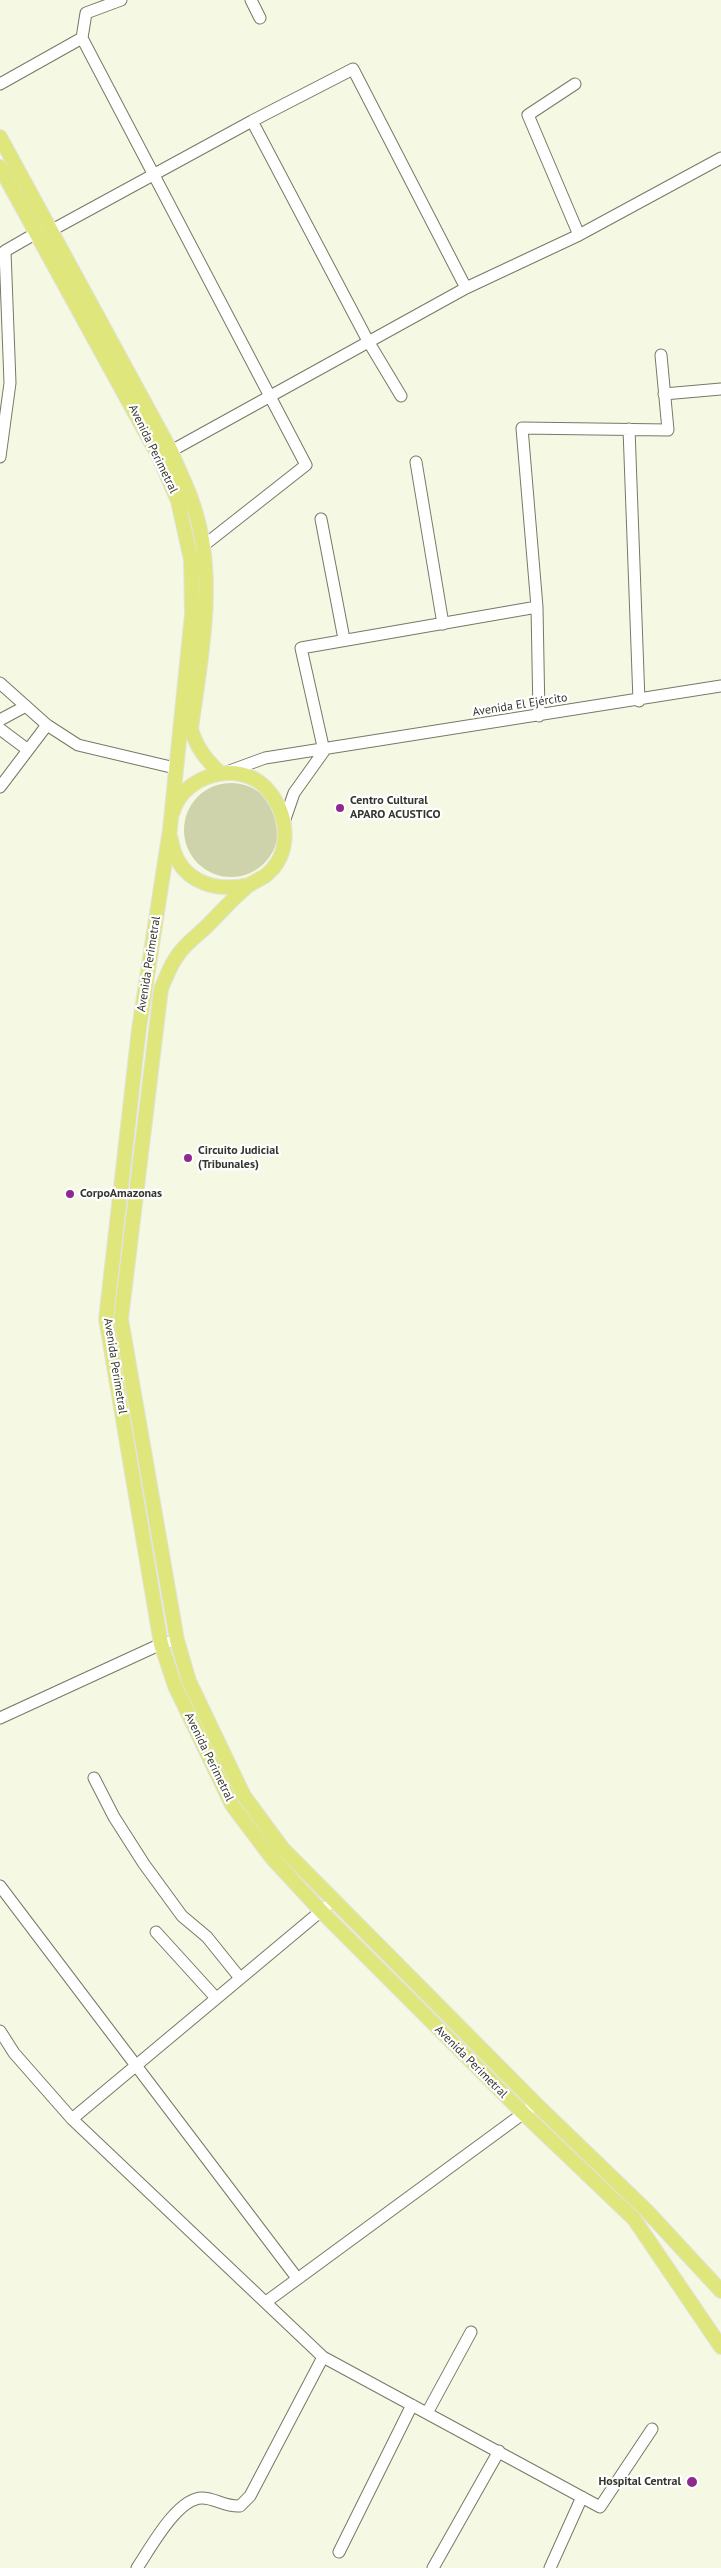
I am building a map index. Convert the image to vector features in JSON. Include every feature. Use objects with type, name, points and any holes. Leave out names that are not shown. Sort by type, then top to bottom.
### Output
[{"type":"main road","name":"Avenida Perimetral","points":[[0,137],[171,451],[194,505],[203,546],[205,618],[191,729],[195,743],[203,757],[222,773]]},
{"type":"main road","name":"Avenida Perimetral","points":[[0,167],[38,232],[160,459],[178,501],[191,560],[192,614],[170,830],[139,1029],[106,1319],[161,1644],[176,1686],[232,1804],[272,1858],[321,1911],[523,2113],[634,2219],[721,2347]]},
{"type":"main road","points":[[222,773],[245,775],[263,785],[277,800],[285,819],[285,839],[279,859],[266,875],[249,886],[230,889],[212,887],[195,878],[181,865],[172,848],[170,830],[174,809],[184,792],[200,779],[222,773]]},
{"type":"main road","name":"Avenida Perimetral","points":[[249,886],[178,954],[162,989],[121,1319],[176,1640],[189,1681],[244,1796],[283,1849],[536,2104],[647,2211],[721,2291]]},
{"type":"street","points":[[121,0],[86,13],[82,38],[155,173],[306,465],[203,546]]},
{"type":"street","points":[[251,0],[260,18]]},
{"type":"street","points":[[0,84],[82,38]]},
{"type":"street","points":[[52,230],[155,173],[352,69],[466,288]]},
{"type":"street","points":[[575,84],[528,114],[579,235]]},
{"type":"street","points":[[252,121],[368,341],[401,396]]},
{"type":"street","points":[[171,451],[466,288],[579,235],[721,158]]},
{"type":"street","points":[[0,457],[10,383],[5,251],[38,232]]},
{"type":"street","points":[[539,716],[537,607],[522,428],[668,430],[661,354]]},
{"type":"street","points":[[664,394],[721,388]]},
{"type":"street","points":[[629,429],[639,701]]},
{"type":"street","points":[[416,462],[443,624]]},
{"type":"street","points":[[321,519],[344,639]]},
{"type":"street","points":[[285,819],[294,793],[324,751],[301,648],[344,639],[537,607]]},
{"type":"street","points":[[0,683],[47,725],[78,745],[175,768]]},
{"type":"street","name":"Avenida El Ejército","points":[[222,773],[265,758],[324,751],[639,701],[721,686]]},
{"type":"street","points":[[0,720],[26,706]]},
{"type":"street","points":[[0,787],[47,725]]},
{"type":"street","points":[[0,729],[28,750]]},
{"type":"street","points":[[0,1718],[161,1644],[176,1640]]},
{"type":"street","points":[[94,1778],[114,1817],[176,1908],[207,1937],[240,1978]]},
{"type":"street","points":[[0,1886],[297,2278]]},
{"type":"street","points":[[72,2119],[333,1901]]},
{"type":"street","points":[[156,1932],[216,1998]]},
{"type":"street","points":[[0,2031],[14,2053],[72,2119],[323,2357],[600,2507],[652,2429]]},
{"type":"street","points":[[266,2302],[536,2104]]},
{"type":"street","points":[[427,2413],[471,2332]]},
{"type":"street","points":[[137,2568],[177,2512],[189,2502],[202,2498],[228,2507],[240,2506],[250,2496],[323,2357]]},
{"type":"street","points":[[339,2552],[412,2405]]},
{"type":"street","points":[[433,2568],[499,2451]]},
{"type":"street","points":[[550,2568],[582,2497]]},
{"type":"green space","points":[[231,783],[249,787],[264,797],[274,812],[278,830],[274,848],[264,863],[249,873],[231,877],[213,873],[198,863],[188,848],[184,830],[188,812],[198,797],[213,787]]},
{"type":"place","name":"Centro Cultural APARO ACUSTICO","points":[[340,808]]},
{"type":"place","name":"Circuito Judicial (Tribunales)","points":[[188,1158]]},
{"type":"place","name":"CorpoAmazonas","points":[[70,1194]]},
{"type":"place","name":"Hospital Central","points":[[692,2482]]}]
